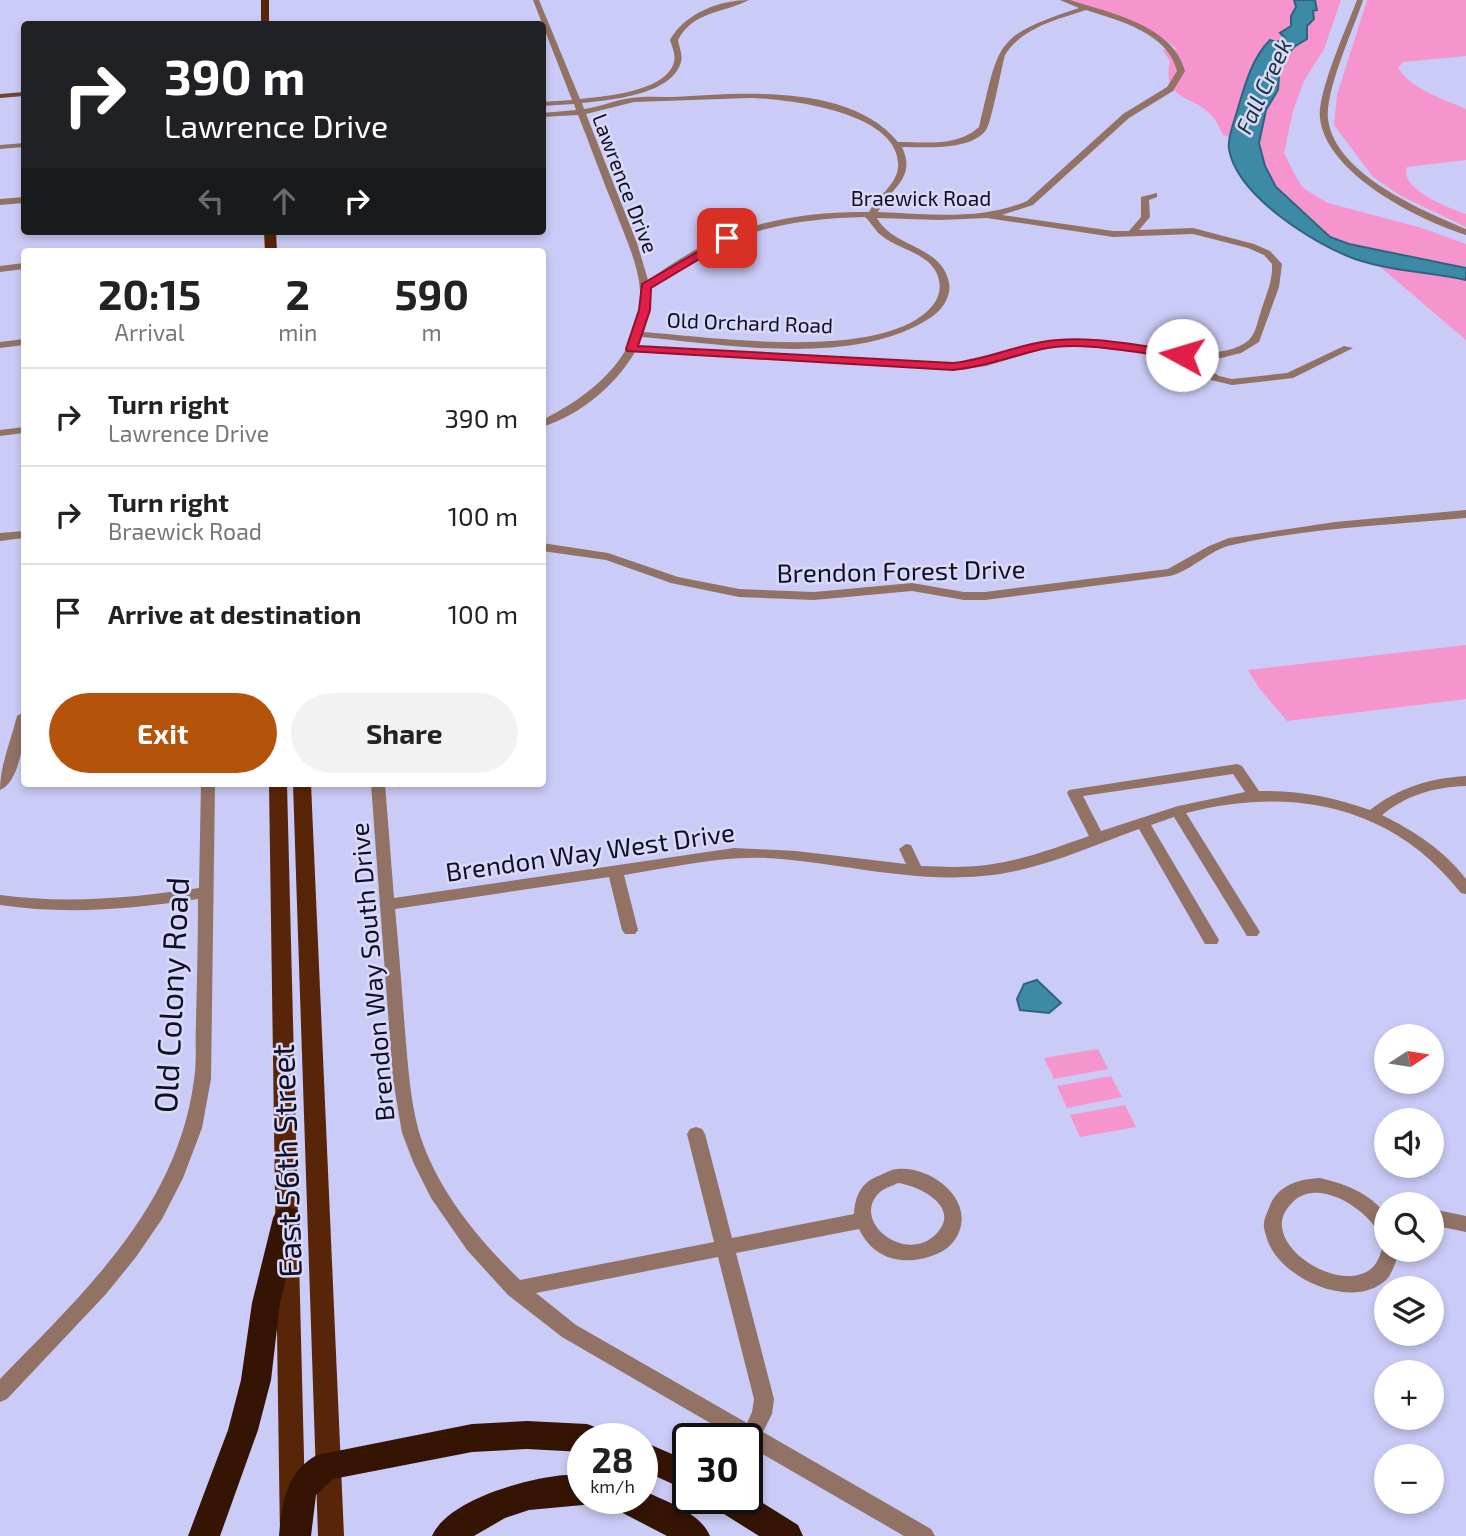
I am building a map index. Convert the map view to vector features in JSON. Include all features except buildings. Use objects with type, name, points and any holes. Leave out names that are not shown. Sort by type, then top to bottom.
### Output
[{"type":"highway","points":[[204,1536],[243,1430],[256,1380],[267,1303],[286,1218]]},
{"type":"highway","points":[[294,1536],[298,1506],[308,1477],[328,1465],[472,1438],[527,1435],[567,1437]]},
{"type":"highway","points":[[448,1536],[483,1514],[512,1501],[551,1491],[567,1490]]},
{"type":"highway","points":[[658,1514],[694,1536]]},
{"type":"highway","points":[[752,1514],[787,1536]]},
{"type":"main road","points":[[265,0],[265,21]]},
{"type":"main road","points":[[0,96],[21,94]]},
{"type":"main road","name":"East 56th Street","points":[[278,787],[294,1536]]},
{"type":"main road","name":"East 56th Street","points":[[302,787],[331,1536]]},
{"type":"street","name":"Lawrence Drive","points":[[536,0],[544,21]]},
{"type":"street","points":[[546,115],[580,112],[645,89],[671,74],[678,62],[674,40],[682,27],[704,14],[746,0]]},
{"type":"street","name":"Braewick Road","points":[[645,286],[708,247],[752,229],[808,218],[873,214],[988,216],[1016,210],[1030,203],[1112,127],[1166,92],[1180,77],[1180,60],[1167,44],[1145,31],[1063,0]]},
{"type":"street","points":[[1360,0],[1325,105],[1325,129],[1342,156],[1370,181],[1411,207],[1466,232]]},
{"type":"street","points":[[897,145],[955,142],[977,134],[983,128],[1001,55],[1006,45],[1027,30],[1086,8]]},
{"type":"street","name":"Lawrence Drive","points":[[546,26],[617,204],[645,286],[645,310],[638,334],[614,374],[600,389],[576,406],[546,422]]},
{"type":"street","points":[[546,104],[740,94],[786,97],[823,104],[862,118],[882,130],[897,145],[902,159],[901,175],[873,214]]},
{"type":"street","points":[[0,147],[21,145]]},
{"type":"street","points":[[1132,233],[1146,217],[1144,199],[1154,195]]},
{"type":"street","points":[[0,202],[21,200]]},
{"type":"street","name":"Old Orchard Road","points":[[638,334],[818,344],[870,339],[915,324],[927,317],[940,303],[945,292],[943,275],[928,257],[881,230],[873,221],[873,214]]},
{"type":"street","points":[[631,349],[953,367],[979,364],[1042,346],[1072,342],[1182,355],[1228,353],[1254,341],[1276,279],[1277,264],[1267,253],[1251,246],[1193,231],[1107,234],[988,216]]},
{"type":"street","points":[[0,269],[21,267]]},
{"type":"street","points":[[0,345],[21,342]]},
{"type":"street","points":[[1182,355],[1215,379],[1231,382],[1286,377],[1348,348]]},
{"type":"street","points":[[0,433],[21,430]]},
{"type":"street","name":"Brendon Forest Drive","points":[[546,548],[608,557],[675,580],[739,593],[814,596],[912,587],[977,596],[1174,571],[1192,563],[1210,549],[1229,542],[1335,526],[1466,514]]},
{"type":"street","points":[[0,537],[21,535]]},
{"type":"street","points":[[0,785],[15,754],[21,729]]},
{"type":"street","points":[[1098,839],[1074,793],[1237,769],[1254,794]]},
{"type":"street","points":[[1372,817],[1388,803],[1409,791],[1436,783],[1466,781]]},
{"type":"street","name":"Old Colony Road","points":[[0,1393],[131,1252],[165,1201],[195,1127],[203,1079],[208,787]]},
{"type":"street","name":"Brendon Way South Drive","points":[[378,787],[401,1080],[411,1131],[444,1205],[471,1244],[515,1289],[569,1331],[728,1423]]},
{"type":"street","name":"Brendon Way West Drive","points":[[387,905],[726,853],[753,852],[960,872],[999,869],[1216,800],[1254,794],[1314,799],[1372,817],[1428,849],[1450,869],[1466,889]]},
{"type":"street","points":[[1178,812],[1252,932]]},
{"type":"street","points":[[1143,824],[1211,940]]},
{"type":"street","points":[[906,849],[915,869]]},
{"type":"street","points":[[615,870],[630,930]]},
{"type":"street","points":[[0,900],[31,905],[89,907],[205,892]]},
{"type":"street","points":[[696,1134],[764,1399],[762,1414],[757,1423]]},
{"type":"street","points":[[906,1176],[924,1180],[939,1189],[949,1202],[953,1217],[949,1232],[939,1244],[915,1253],[885,1247],[873,1238],[863,1220],[862,1205],[869,1191],[881,1181],[906,1176]]},
{"type":"street","points":[[1374,1210],[1353,1195],[1321,1186],[1297,1190],[1284,1197],[1276,1209],[1273,1222],[1276,1238],[1290,1260],[1313,1277],[1332,1283],[1350,1284],[1373,1278],[1384,1269],[1387,1262]]},
{"type":"street","points":[[1444,1218],[1466,1224]]},
{"type":"street","points":[[515,1289],[863,1220]]},
{"type":"street","name":"Brendon Way South Drive","points":[[763,1443],[924,1536]]},
{"type":"shaded area","points":[[1067,0],[1294,0],[1296,7],[1291,16],[1291,26],[1284,29],[1285,38],[1262,48],[1255,61],[1230,137],[1223,135],[1205,109],[1181,96],[1170,84],[1170,61],[1163,50],[1177,49],[1139,26]]},
{"type":"shaded area","points":[[1315,0],[1341,0],[1324,49],[1304,81],[1293,111],[1284,153],[1296,177],[1303,188],[1328,203],[1422,228],[1466,244],[1466,268],[1350,244],[1330,237],[1292,204],[1271,178],[1261,149],[1264,117],[1276,91],[1283,60],[1303,42],[1307,26],[1314,19],[1312,11],[1318,5]]},
{"type":"shaded area","points":[[1367,0],[1466,0],[1466,56],[1403,62],[1398,68],[1420,88],[1466,109],[1466,160],[1407,167],[1407,175],[1410,183],[1427,196],[1466,214],[1466,227],[1401,196],[1373,177],[1334,125],[1337,95]]},
{"type":"shaded area","points":[[1378,265],[1466,280],[1466,340]]},
{"type":"shaded area","points":[[1466,645],[1466,699],[1287,721],[1259,688],[1248,670]]},
{"type":"shaded area","points":[[1098,1049],[1108,1069],[1054,1079],[1044,1058]]},
{"type":"shaded area","points":[[1111,1076],[1122,1097],[1067,1108],[1057,1086]]},
{"type":"shaded area","points":[[1125,1105],[1136,1127],[1080,1137],[1070,1115]]},
{"type":"water","name":"Fall Creek","points":[[1294,0],[1315,0],[1317,10],[1313,11],[1314,19],[1307,26],[1307,39],[1294,47],[1280,63],[1278,90],[1266,110],[1259,143],[1265,166],[1276,187],[1330,237],[1349,244],[1466,268],[1466,280],[1382,266],[1338,252],[1280,216],[1246,184],[1235,167],[1229,139],[1246,81],[1258,55],[1270,40],[1277,42],[1285,38],[1280,33],[1291,26],[1291,16],[1296,7]]},
{"type":"water","points":[[1037,980],[1061,1003],[1049,1013],[1020,1010],[1017,999],[1024,984]]},
{"type":"route","points":[[727,238],[645,286],[645,310],[631,349],[953,367],[979,364],[1027,349],[1072,342],[1182,355]]}]
